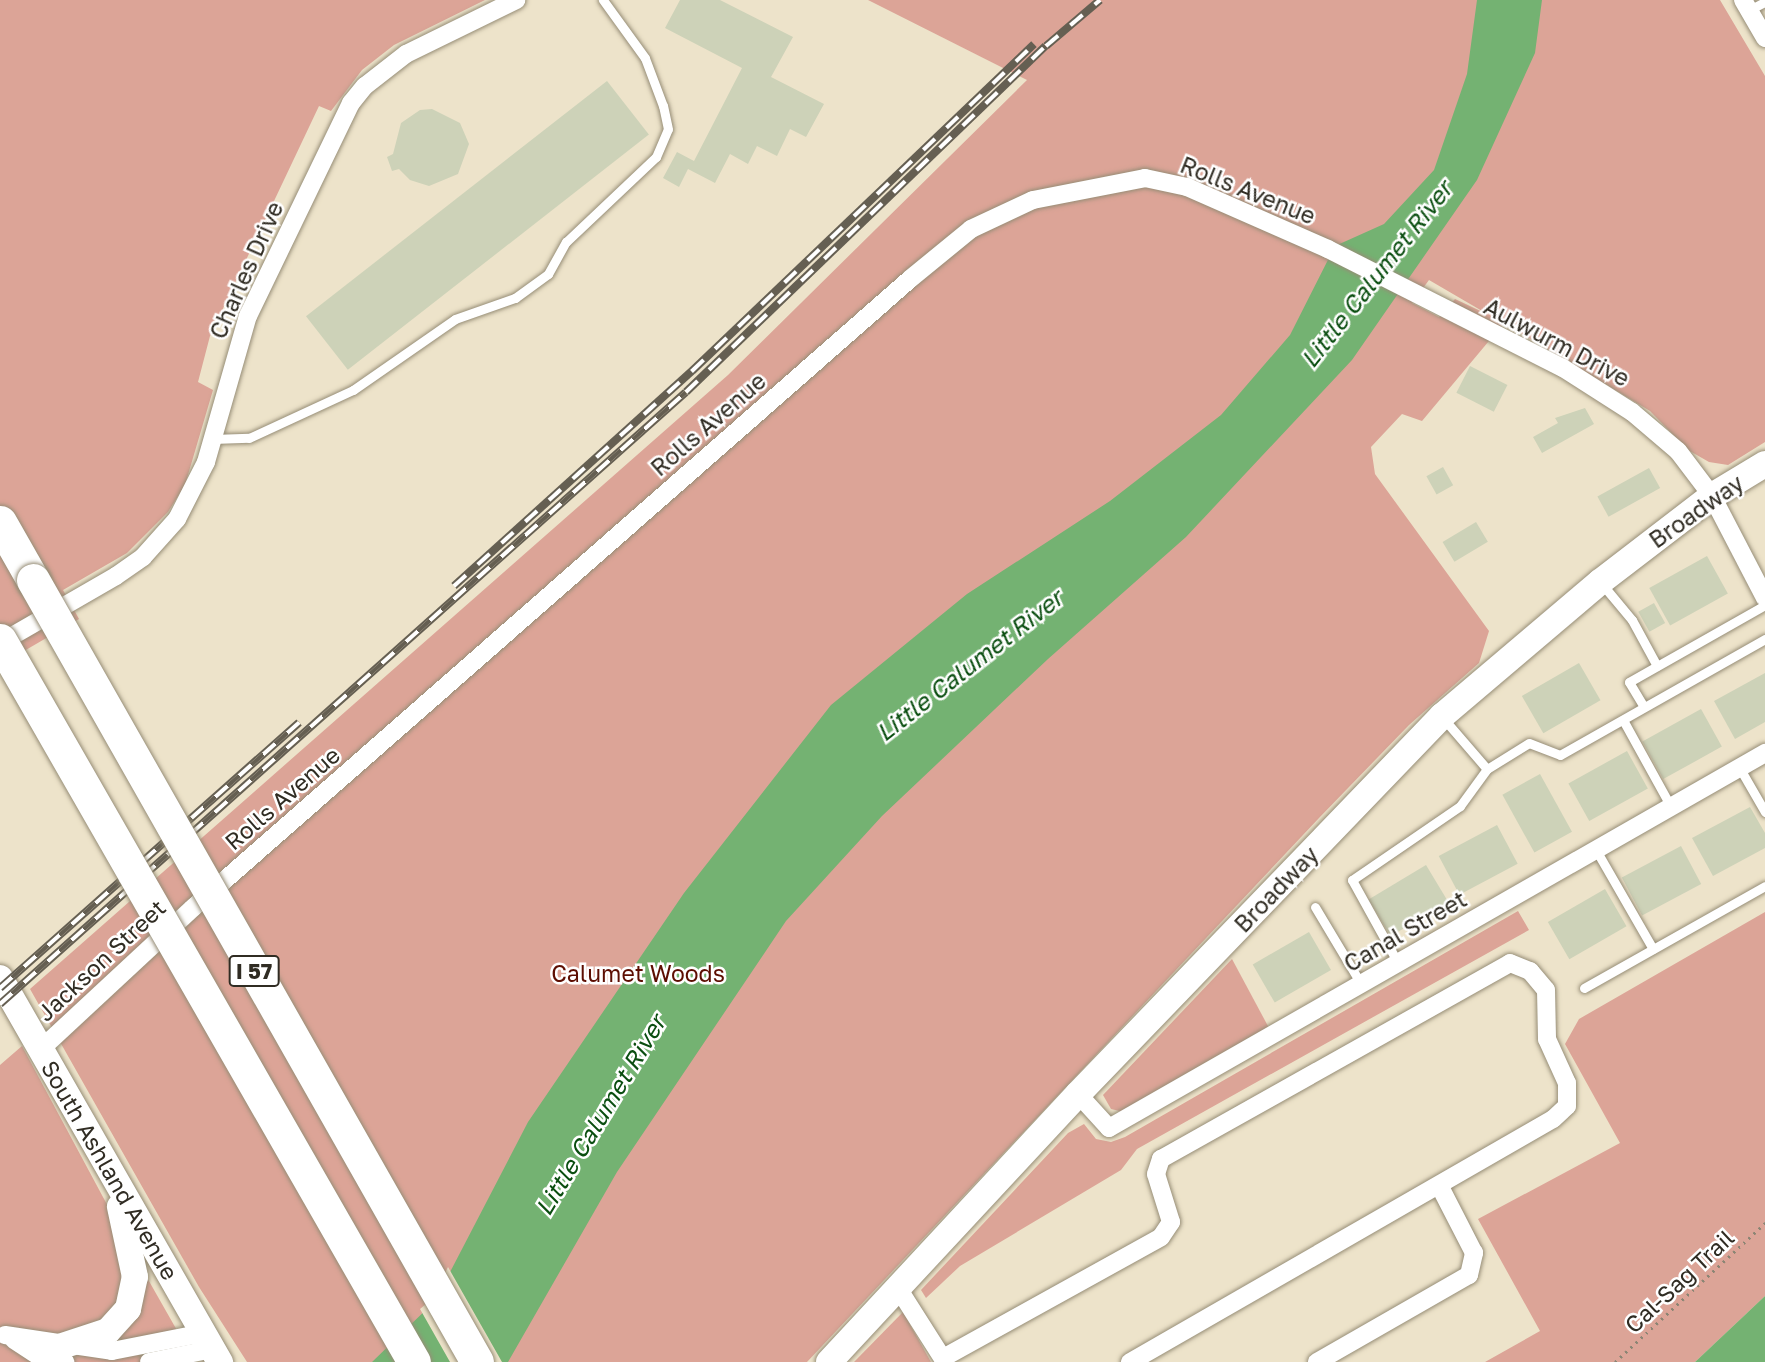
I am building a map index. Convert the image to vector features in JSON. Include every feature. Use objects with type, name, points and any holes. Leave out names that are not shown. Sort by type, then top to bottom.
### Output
[{"type":"highway","name":"I 57","points":[[0,522],[477,1362]]},
{"type":"highway","name":"I 57","points":[[0,641],[414,1362]]},
{"type":"street","name":"Charles Drive","points":[[0,641],[143,557],[188,500],[212,439],[248,316],[351,103],[384,68],[406,54],[516,0]]},
{"type":"street","points":[[1753,4],[1765,38]]},
{"type":"street","name":"Rolls Avenue","points":[[194,908],[971,229],[1033,200],[1144,178],[1187,187],[1328,248]]},
{"type":"street","name":"Aulwurm Drive","points":[[1328,248],[1601,390],[1658,432],[1712,496],[1765,598]]},
{"type":"street","name":"Broadway","points":[[829,1362],[1078,1094],[1442,716],[1600,582],[1712,496],[1765,464]]},
{"type":"street","name":"Canal Street","points":[[1078,1094],[1109,1128],[1765,753]]},
{"type":"street","name":"Jackson Street","points":[[41,1049],[194,908]]},
{"type":"street","points":[[898,1288],[944,1360],[1161,1237],[1171,1222],[1156,1174],[1161,1159],[1510,963],[1530,971],[1546,990],[1547,1039],[1567,1083],[1567,1106],[1553,1119],[1130,1362]]},
{"type":"street","name":"South Ashland Avenue","points":[[0,978],[213,1348]]},
{"type":"street","points":[[63,1354],[107,1331],[119,1321],[134,1293],[133,1253],[109,1168]]},
{"type":"street","points":[[1317,1362],[1468,1275],[1474,1253],[1439,1185]]},
{"type":"street","points":[[3,1333],[63,1354],[213,1348]]},
{"type":"street","points":[[149,1362],[213,1348]]},
{"type":"lane","points":[[212,439],[249,438],[353,390],[455,319],[514,298],[548,274],[566,242],[656,157],[668,129],[663,106],[646,58],[603,0]]},
{"type":"lane","points":[[1600,582],[1632,620],[1657,666]]},
{"type":"lane","points":[[1644,707],[1629,682],[1765,605]]},
{"type":"lane","points":[[1398,963],[1352,880],[1460,806],[1487,769],[1529,743],[1560,755],[1765,639]]},
{"type":"lane","points":[[1442,716],[1487,769]]},
{"type":"lane","points":[[1623,720],[1671,807]]},
{"type":"lane","points":[[1740,767],[1765,812]]},
{"type":"lane","points":[[1595,850],[1653,949]]},
{"type":"lane","points":[[1584,988],[1765,886]]},
{"type":"lane","points":[[1315,907],[1361,984]]},
{"type":"path","name":"Cal-Sag Trail","points":[[1615,1362],[1765,1223]]},
{"type":"green space","points":[[0,0],[485,0],[394,45],[362,70],[331,111],[319,106],[210,336],[198,382],[213,390],[185,485],[168,512],[127,553],[63,590],[79,619],[0,665]]},
{"type":"green space","name":"Calumet Woods","points":[[868,0],[1720,0],[1765,76],[1765,442],[1728,465],[1709,462],[1688,450],[1650,411],[1504,323],[1422,421],[1402,414],[1371,447],[1375,474],[1489,631],[1479,663],[1409,725],[1319,818],[807,1362],[247,1362],[199,1287],[30,989],[728,375],[1027,80]],"holes":[[[1429,280],[1489,315],[1455,299],[1439,317],[1412,303]]]},
{"type":"green space","points":[[1518,911],[1529,930],[1137,1149],[1121,1170],[960,1266],[926,1298],[921,1290],[1068,1133],[1084,1124],[1096,1139],[1111,1142],[1125,1137]]},
{"type":"green space","points":[[1765,912],[1765,1296],[1695,1362],[1485,1362],[1540,1331],[1478,1219],[1620,1143],[1565,1044],[1579,1019]]},
{"type":"green space","points":[[1232,959],[1269,1028],[1124,1112],[1111,1109],[1103,1095]]},
{"type":"green space","points":[[22,1046],[195,1362],[0,1362],[0,1065]]},
{"type":"green space","points":[[903,1312],[931,1362],[854,1362]]},
{"type":"water","name":"Little Calumet River","points":[[1477,0],[1542,0],[1535,53],[1477,180],[1352,360],[1186,537],[1048,659],[882,816],[786,921],[617,1172],[508,1362],[372,1362],[435,1301],[528,1122],[684,893],[831,705],[967,594],[1110,501],[1221,415],[1290,335],[1335,246],[1384,224],[1434,170],[1467,74]]},
{"type":"water","points":[[1765,1296],[1765,1362],[1695,1362]]},
{"type":"pier","points":[[448,1267],[502,1362],[450,1362],[420,1309],[432,1299]]},
{"type":"building","points":[[680,0],[720,0],[793,37],[771,77],[824,104],[806,137],[790,129],[777,156],[757,146],[748,164],[730,154],[715,183],[688,169],[679,187],[663,178],[677,152],[694,161],[742,68],[665,28]]},
{"type":"building","points":[[607,81],[649,135],[348,370],[306,316]]},
{"type":"building","points":[[432,109],[460,123],[469,144],[458,174],[429,186],[410,180],[399,169],[392,171],[387,157],[393,154],[401,123],[420,110]]},
{"type":"building","points":[[1470,366],[1507,385],[1494,412],[1456,393]]},
{"type":"building","points":[[1585,408],[1594,424],[1542,453],[1533,437],[1558,423],[1555,418]]},
{"type":"building","points":[[1443,467],[1453,485],[1437,495],[1426,476]]},
{"type":"building","points":[[1649,468],[1660,488],[1609,517],[1597,497]]},
{"type":"building","points":[[1476,522],[1488,542],[1454,562],[1443,542]]},
{"type":"building","points":[[1707,556],[1728,594],[1670,626],[1649,588]]},
{"type":"building","points":[[1654,603],[1665,623],[1649,632],[1638,612]]},
{"type":"building","points":[[1579,663],[1600,700],[1543,733],[1522,696]]},
{"type":"building","points":[[1765,673],[1765,722],[1735,739],[1714,701]]},
{"type":"building","points":[[1701,709],[1722,747],[1663,779],[1642,741]]},
{"type":"building","points":[[1627,751],[1648,789],[1589,821],[1568,783]]},
{"type":"building","points":[[1540,774],[1572,832],[1534,853],[1502,795]]},
{"type":"building","points":[[1750,807],[1765,833],[1765,848],[1713,876],[1692,838]]},
{"type":"building","points":[[1497,825],[1518,864],[1459,895],[1439,856]]},
{"type":"building","points":[[1681,846],[1701,884],[1642,915],[1622,877]]},
{"type":"building","points":[[1426,865],[1448,902],[1391,936],[1369,900]]},
{"type":"building","points":[[1605,889],[1626,926],[1569,959],[1548,922]]},
{"type":"building","points":[[1309,932],[1331,970],[1275,1003],[1253,964]]},
{"type":"railway","points":[[0,1004],[686,392],[1046,46],[1100,0]]},
{"type":"railway","points":[[454,586],[692,371],[1034,44]]},
{"type":"railway","points":[[0,988],[299,723]]}]
